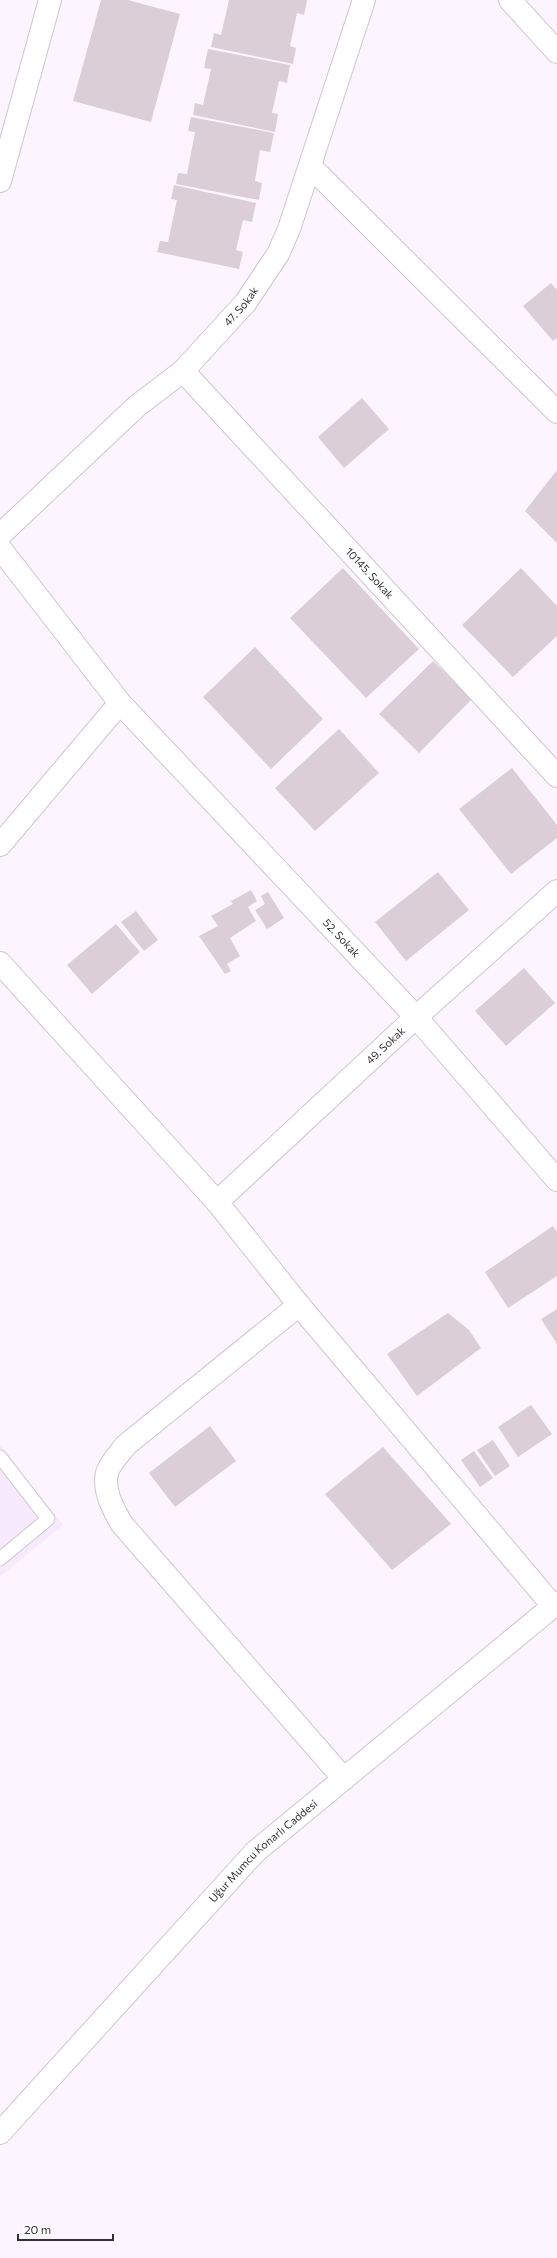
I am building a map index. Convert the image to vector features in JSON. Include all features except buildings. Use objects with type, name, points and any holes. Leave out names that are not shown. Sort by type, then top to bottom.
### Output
[{"type":"street","points":[[0,181],[50,0]]},
{"type":"street","name":"47. Sokak","points":[[0,535],[137,406],[183,371],[246,302],[278,254],[310,166],[364,0]]},
{"type":"street","points":[[510,0],[557,52]]},
{"type":"street","points":[[310,166],[557,412]]},
{"type":"street","name":"10145. Sokak","points":[[183,371],[557,776]]},
{"type":"street","name":"52. Sokak","points":[[0,548],[120,702],[416,1017],[557,1180]]},
{"type":"street","points":[[0,845],[120,702]]},
{"type":"street","name":"49. Sokak","points":[[217,1202],[416,1017],[557,891]]},
{"type":"street","points":[[0,962],[217,1202],[299,1305],[555,1604]]},
{"type":"street","points":[[299,1305],[126,1445],[107,1472],[107,1488],[111,1506],[122,1523],[344,1779]]},
{"type":"street","name":"Uğur Mumcu Konarlı Caddesi","points":[[0,2133],[255,1852],[555,1604]]},
{"type":"lane","points":[[0,1457],[48,1519],[0,1559]]},
{"type":"shaded area","points":[[0,1444],[63,1525],[0,1577]]}]
